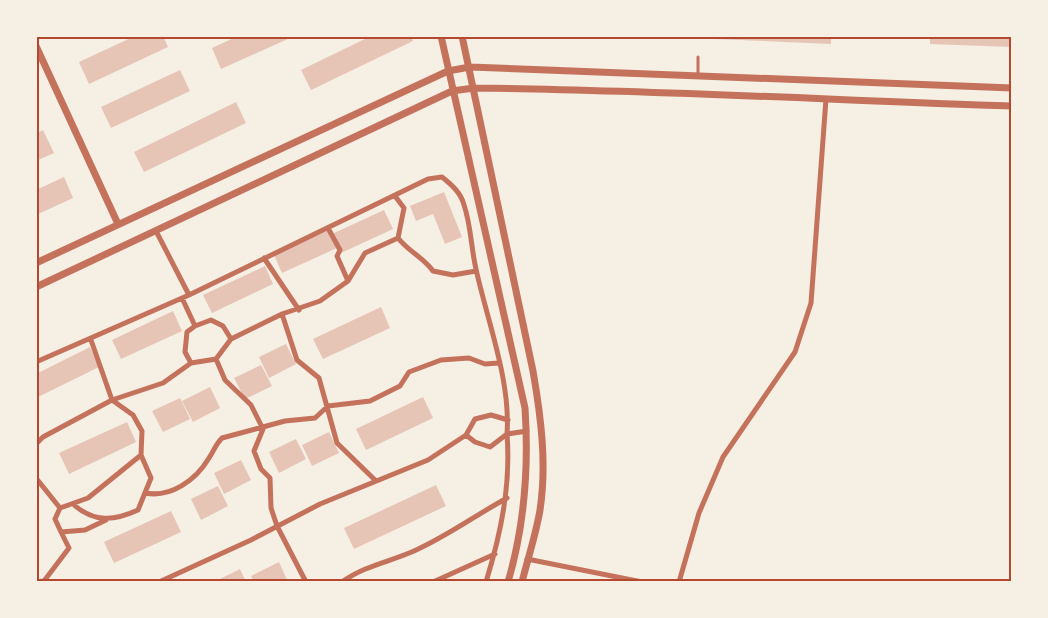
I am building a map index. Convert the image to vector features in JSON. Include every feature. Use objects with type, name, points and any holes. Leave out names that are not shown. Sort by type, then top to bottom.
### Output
[{"type":"street","points":[[441,36],[517,364],[527,431],[524,516],[507,582]]},
{"type":"street","points":[[462,36],[533,371],[541,420],[543,460],[540,510],[522,582]]},
{"type":"street","points":[[36,46],[118,224]]},
{"type":"street","points":[[36,263],[448,71],[470,67],[1012,88]]},
{"type":"street","points":[[36,287],[452,91],[474,88],[665,91],[1012,106]]},
{"type":"street","points":[[679,582],[699,513],[723,457],[795,352],[811,303],[826,99]]},
{"type":"street","points":[[36,362],[185,296],[428,179],[442,177],[454,186],[464,205],[508,420],[507,498],[495,554],[486,582]]},
{"type":"street","points":[[395,196],[404,208],[398,238],[410,253],[425,259],[433,271],[453,275],[476,271]]},
{"type":"street","points":[[328,228],[340,250],[337,256],[348,281]]},
{"type":"street","points":[[156,231],[185,296],[195,326]]},
{"type":"street","points":[[36,444],[43,437],[112,400],[163,383],[190,363],[216,359],[231,339],[282,314],[320,301],[348,281],[365,253],[398,238]]},
{"type":"street","points":[[264,258],[299,310]]},
{"type":"street","points":[[282,314],[297,360],[318,378],[337,443],[376,481]]},
{"type":"street","points":[[190,363],[186,352],[187,332],[195,326],[211,320],[223,326],[231,339]]},
{"type":"street","points":[[73,504],[84,514],[106,520],[118,519],[138,510],[151,478],[141,455],[142,430],[133,416],[112,400],[90,340]]},
{"type":"street","points":[[145,494],[158,496],[180,488],[209,459],[215,444],[222,438],[263,429],[285,421],[315,418],[328,406],[370,400],[400,386],[409,372],[441,360],[469,358],[485,364],[498,363]]},
{"type":"street","points":[[216,359],[225,380],[251,405],[263,429],[254,451],[261,469],[270,478],[271,508],[277,526],[306,582]]},
{"type":"street","points":[[159,582],[320,504],[428,460],[466,435],[475,419],[491,415],[508,420]]},
{"type":"street","points":[[466,435],[475,442],[490,447],[507,434],[527,431]]},
{"type":"street","points":[[36,582],[44,581],[69,548],[54,519],[60,508],[88,498],[141,455]]},
{"type":"street","points":[[36,477],[60,508]]},
{"type":"street","points":[[342,582],[353,574],[414,551],[507,498]]},
{"type":"street","points":[[61,532],[85,530],[106,520]]},
{"type":"street","points":[[433,582],[495,554]]},
{"type":"street","points":[[527,560],[642,582]]},
{"type":"lane","points":[[698,57],[698,76]]},
{"type":"building","points":[[135,36],[163,36],[168,47],[89,84],[79,62]]},
{"type":"building","points":[[238,36],[289,36],[290,38],[221,69],[212,48]]},
{"type":"building","points":[[371,36],[411,36],[413,41],[311,90],[301,70]]},
{"type":"building","points":[[715,36],[831,36],[831,44],[715,39]]},
{"type":"building","points":[[930,36],[1012,36],[1012,47],[930,44]]},
{"type":"building","points":[[180,70],[190,91],[111,128],[101,107]]},
{"type":"building","points":[[236,102],[246,123],[144,172],[134,152]]},
{"type":"building","points":[[43,130],[54,153],[36,161],[36,134]]},
{"type":"building","points":[[64,177],[73,198],[36,215],[36,190]]},
{"type":"building","points":[[444,192],[462,237],[445,244],[433,214],[416,221],[410,206]]},
{"type":"building","points":[[384,210],[393,229],[341,253],[332,234]]},
{"type":"building","points":[[329,230],[337,248],[282,273],[274,255]]},
{"type":"building","points":[[265,266],[273,284],[212,313],[203,295]]},
{"type":"building","points":[[381,307],[390,328],[323,359],[313,339]]},
{"type":"building","points":[[173,311],[182,331],[121,359],[112,340]]},
{"type":"building","points":[[286,344],[296,364],[269,378],[259,357]]},
{"type":"building","points":[[90,347],[99,367],[36,398],[36,374]]},
{"type":"building","points":[[261,365],[272,386],[245,399],[234,378]]},
{"type":"building","points":[[210,387],[220,408],[193,422],[182,401]]},
{"type":"building","points":[[423,397],[433,418],[366,450],[356,429]]},
{"type":"building","points":[[180,398],[190,419],[163,432],[152,411]]},
{"type":"building","points":[[127,422],[136,442],[69,474],[59,453]]},
{"type":"building","points":[[329,432],[339,453],[312,466],[302,445]]},
{"type":"building","points":[[296,439],[306,459],[279,473],[269,452]]},
{"type":"building","points":[[241,460],[251,480],[224,494],[214,473]]},
{"type":"building","points":[[436,485],[446,506],[354,549],[344,528]]},
{"type":"building","points":[[218,486],[228,506],[201,520],[191,499]]},
{"type":"building","points":[[171,511],[181,532],[114,563],[104,542]]},
{"type":"building","points":[[279,562],[288,582],[254,582],[251,576]]},
{"type":"building","points":[[240,569],[246,582],[214,582]]}]
